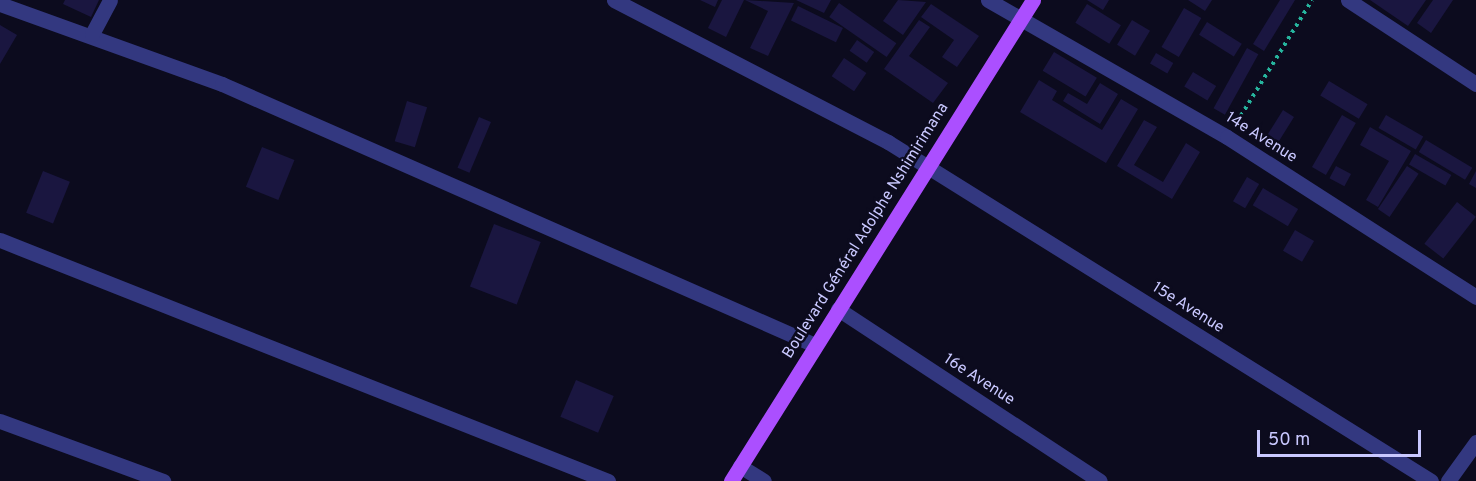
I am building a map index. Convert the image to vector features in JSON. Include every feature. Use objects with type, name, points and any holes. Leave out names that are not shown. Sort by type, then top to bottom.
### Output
[{"type":"main road","name":"Boulevard Général Adolphe Nshimirimana","points":[[731,481],[926,165],[1034,0]]},
{"type":"street","points":[[92,34],[110,0]]},
{"type":"street","name":"15e Avenue","points":[[615,0],[780,82],[926,165],[1431,481]]},
{"type":"street","name":"14e Avenue","points":[[988,0],[1227,137],[1476,297]]},
{"type":"street","points":[[1348,0],[1476,84]]},
{"type":"street","points":[[0,4],[92,34],[232,88],[815,345]]},
{"type":"street","points":[[0,240],[608,481]]},
{"type":"street","name":"16e Avenue","points":[[837,309],[1100,481]]},
{"type":"street","points":[[0,421],[163,481]]},
{"type":"street","points":[[1448,481],[1476,442]]},
{"type":"street","points":[[740,466],[764,481]]},
{"type":"path","points":[[1227,137],[1312,0]]},
{"type":"building","points":[[65,0],[99,0],[91,17],[63,4]]},
{"type":"building","points":[[700,0],[718,0],[715,7]]},
{"type":"building","points":[[722,0],[744,0],[726,37],[708,28]]},
{"type":"building","points":[[745,0],[794,3],[768,56],[750,48],[768,11]]},
{"type":"building","points":[[796,0],[831,0],[824,13]]},
{"type":"building","points":[[898,0],[926,2],[903,35],[883,21]]},
{"type":"building","points":[[1087,0],[1109,0],[1103,10]]},
{"type":"building","points":[[1188,0],[1212,0],[1205,11]]},
{"type":"building","points":[[1280,0],[1295,0],[1264,51],[1253,44]]},
{"type":"building","points":[[1370,0],[1426,0],[1408,26]]},
{"type":"building","points":[[1433,0],[1453,0],[1431,33],[1417,23]]},
{"type":"building","points":[[839,3],[896,43],[887,57],[829,17]]},
{"type":"building","points":[[931,4],[979,36],[957,67],[942,57],[954,40],[921,17]]},
{"type":"building","points":[[1087,4],[1121,25],[1109,44],[1075,23]]},
{"type":"building","points":[[798,6],[843,28],[836,42],[791,20]]},
{"type":"building","points":[[1184,8],[1201,18],[1179,57],[1162,47]]},
{"type":"building","points":[[919,20],[930,27],[909,56],[948,83],[933,103],[884,69]]},
{"type":"building","points":[[1132,20],[1150,31],[1135,56],[1117,45]]},
{"type":"building","points":[[1207,22],[1242,44],[1234,56],[1199,35]]},
{"type":"building","points":[[0,25],[17,35],[0,64]]},
{"type":"building","points":[[857,40],[874,52],[867,63],[850,51]]},
{"type":"building","points":[[1247,48],[1258,54],[1225,115],[1214,108]]},
{"type":"building","points":[[1054,52],[1097,78],[1086,97],[1043,71]]},
{"type":"building","points":[[1156,53],[1173,63],[1167,73],[1150,63]]},
{"type":"building","points":[[844,58],[866,73],[854,91],[832,76]]},
{"type":"building","points":[[1193,72],[1216,86],[1207,100],[1184,87]]},
{"type":"building","points":[[1039,80],[1057,91],[1052,100],[1102,130],[1121,99],[1138,109],[1106,163],[1020,112]]},
{"type":"building","points":[[1329,81],[1368,104],[1359,119],[1320,96]]},
{"type":"building","points":[[1100,83],[1118,94],[1100,124],[1063,101],[1068,93],[1087,104]]},
{"type":"building","points":[[407,101],[427,107],[415,147],[395,141]]},
{"type":"building","points":[[1283,110],[1294,117],[1273,150],[1262,143]]},
{"type":"building","points":[[1342,115],[1356,123],[1326,175],[1312,167]]},
{"type":"building","points":[[1386,115],[1423,136],[1416,149],[1378,128]]},
{"type":"building","points":[[479,117],[491,122],[469,173],[458,168]]},
{"type":"building","points":[[1144,120],[1157,127],[1134,165],[1163,182],[1186,143],[1200,152],[1172,199],[1117,166]]},
{"type":"building","points":[[1370,127],[1411,151],[1378,207],[1366,200],[1389,161],[1360,145]]},
{"type":"building","points":[[1426,140],[1472,168],[1465,180],[1419,152]]},
{"type":"building","points":[[262,147],[294,160],[278,200],[246,187]]},
{"type":"building","points":[[1415,154],[1451,175],[1445,185],[1409,164]]},
{"type":"building","points":[[1336,166],[1351,174],[1344,186],[1329,178]]},
{"type":"building","points":[[1407,166],[1419,174],[1390,217],[1378,209]]},
{"type":"building","points":[[43,171],[70,182],[53,224],[26,213]]},
{"type":"building","points":[[1476,171],[1476,188],[1469,184]]},
{"type":"building","points":[[1247,177],[1259,184],[1245,208],[1233,201]]},
{"type":"building","points":[[1263,188],[1298,209],[1288,226],[1253,205]]},
{"type":"building","points":[[1457,202],[1476,217],[1443,259],[1424,244]]},
{"type":"building","points":[[494,224],[541,242],[517,304],[470,287]]},
{"type":"building","points":[[1295,230],[1314,241],[1302,262],[1283,251]]},
{"type":"building","points":[[576,380],[614,396],[598,433],[560,417]]}]
